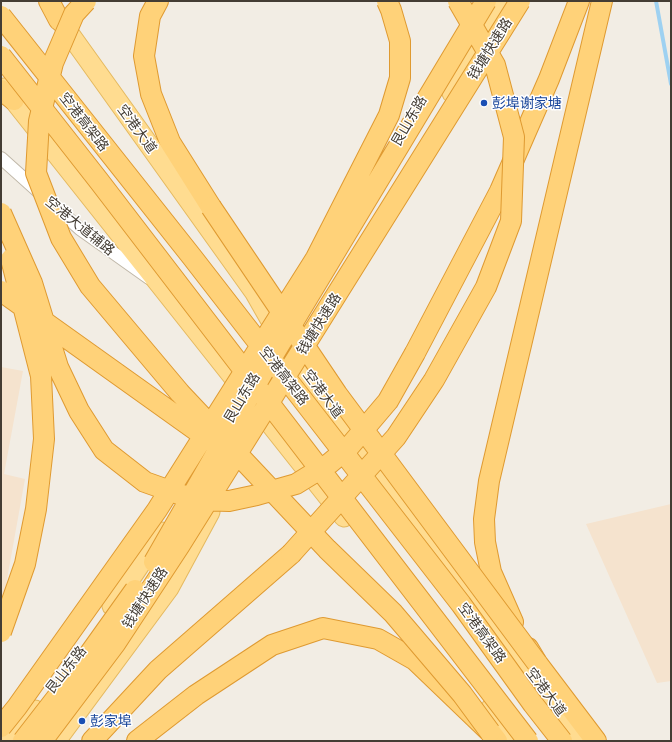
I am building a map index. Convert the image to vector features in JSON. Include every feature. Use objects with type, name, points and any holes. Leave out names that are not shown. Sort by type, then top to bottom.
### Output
[{"type":"highway","points":[[49,1],[59,20]]},
{"type":"highway","points":[[86,1],[74,14],[53,63],[39,122],[36,173],[60,238],[90,286],[180,393],[327,549]]},
{"type":"highway","points":[[158,1],[150,16],[144,56],[151,94],[170,142],[215,213],[337,394],[536,663],[596,741]]},
{"type":"highway","points":[[1,727],[22,701],[157,510],[316,258],[389,115],[400,78],[400,41],[387,1]]},
{"type":"highway","points":[[92,741],[158,670],[291,554],[396,437],[434,380],[486,287],[510,221],[514,136],[495,65],[458,1]]},
{"type":"highway","name":"钱塘快速路","points":[[23,741],[75,674],[148,570],[264,372],[486,1]]},
{"type":"highway","name":"钱塘快速路","points":[[42,741],[114,644],[180,545],[520,1]]},
{"type":"highway","points":[[1,213],[32,283],[58,367],[79,411],[104,450],[145,482],[197,500],[229,501],[296,484],[330,463],[349,447],[388,401],[500,190],[549,79],[579,1]]},
{"type":"highway","points":[[536,663],[516,628],[491,572],[485,542],[484,519],[489,481],[602,1]]},
{"type":"highway","name":"空港高架路","points":[[1,16],[192,257],[461,604],[533,704],[562,741]]},
{"type":"highway","name":"空港高架路","points":[[1,56],[104,187],[528,741]]},
{"type":"highway","points":[[1,222],[41,376],[44,439],[36,509],[25,564],[1,632]]},
{"type":"highway","points":[[1,291],[228,452],[274,493],[327,549],[393,613],[462,694],[493,736]]},
{"type":"highway","points":[[137,741],[196,695],[272,645],[323,628],[378,639],[415,660],[493,736]]},
{"type":"main road","name":"空港大道","points":[[45,1],[255,293],[280,337],[583,741]]},
{"type":"main road","name":"艮山东路","points":[[9,741],[87,644],[182,502],[245,392],[351,221],[480,1]]},
{"type":"main road","name":"艮山东路","points":[[56,741],[169,588],[265,416],[302,366],[316,326],[506,1]]},
{"type":"main road","points":[[1,84],[7,95],[164,289],[412,603],[515,741]]},
{"type":"street","name":"空港大道辅路","points":[[1,158],[80,230],[164,289]]},
{"type":"shaded area","points":[[1,367],[23,371],[4,474],[25,479],[4,596],[1,595]]},
{"type":"shaded area","points":[[671,504],[671,681],[657,683],[586,524]]},
{"type":"waterway","points":[[656,1],[671,84]]},
{"type":"place","name":"彭埠谢家塘","points":[[484,103]]},
{"type":"place","name":"彭家埠","points":[[82,721]]}]
